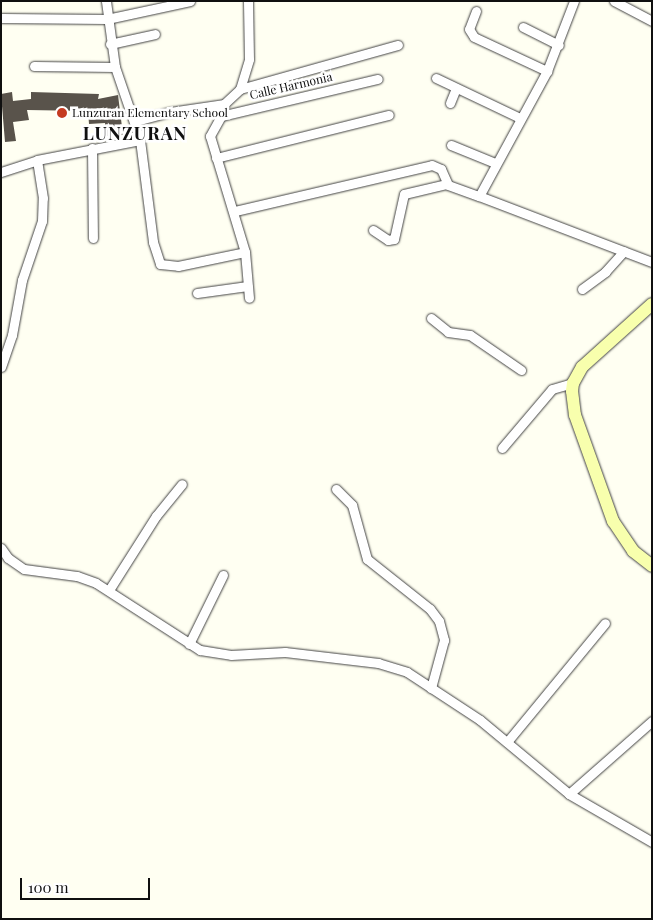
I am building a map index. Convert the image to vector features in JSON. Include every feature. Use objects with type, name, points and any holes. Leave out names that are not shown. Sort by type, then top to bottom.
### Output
[{"type":"main road","points":[[652,304],[582,367],[573,383],[575,415],[613,521],[633,551],[652,566]]},
{"type":"street","points":[[106,1],[110,44],[115,67],[136,121],[140,140],[153,242],[160,264],[178,266],[245,252]]},
{"type":"street","points":[[2,18],[107,19],[190,1]]},
{"type":"street","points":[[240,89],[249,59],[248,1]]},
{"type":"street","points":[[479,196],[495,163],[547,71],[559,45],[574,1]]},
{"type":"street","points":[[614,1],[628,5],[652,21]]},
{"type":"street","points":[[476,11],[470,25],[474,37],[547,71]]},
{"type":"street","points":[[523,27],[559,45]]},
{"type":"street","points":[[110,44],[155,34]]},
{"type":"street","points":[[249,298],[245,252],[235,211],[210,136],[221,116],[224,104],[240,89],[398,45]]},
{"type":"street","points":[[34,66],[115,67]]},
{"type":"street","points":[[436,78],[520,118]]},
{"type":"street","name":"Calle Harmonia","points":[[221,116],[378,79]]},
{"type":"street","points":[[450,103],[456,88]]},
{"type":"street","points":[[136,121],[170,112],[224,104]]},
{"type":"street","points":[[216,158],[389,115]]},
{"type":"street","points":[[1,172],[37,160],[140,140]]},
{"type":"street","points":[[451,145],[495,163]]},
{"type":"street","points":[[92,148],[93,238]]},
{"type":"street","points":[[1,367],[12,335],[22,280],[42,221],[43,198],[37,160]]},
{"type":"street","points":[[235,211],[422,166],[438,166],[446,184]]},
{"type":"street","points":[[373,230],[388,240],[394,239],[404,194],[446,184],[652,262]]},
{"type":"street","points":[[582,289],[605,272],[624,251]]},
{"type":"street","points":[[197,293],[248,286]]},
{"type":"street","points":[[431,318],[448,332],[470,335],[521,370]]},
{"type":"street","points":[[502,448],[552,389],[573,383]]},
{"type":"street","points":[[109,590],[156,516],[182,484]]},
{"type":"street","points":[[336,489],[352,505],[367,559],[430,609],[439,621],[444,640],[431,688]]},
{"type":"street","points":[[1,548],[8,558],[24,569],[78,576],[109,590],[189,644],[216,654],[285,652],[378,663],[407,672],[507,742],[569,794],[652,842]]},
{"type":"street","points":[[189,644],[223,575]]},
{"type":"street","points":[[507,742],[605,623]]},
{"type":"street","points":[[569,794],[652,721]]},
{"type":"building","points":[[12,92],[13,101],[31,99],[31,92],[99,94],[98,99],[118,95],[123,135],[106,136],[105,123],[89,124],[88,111],[27,110],[29,120],[13,122],[16,141],[5,142],[1,94]]},
{"type":"place","name":"Lunzuran Elementary School","points":[[62,113]]},
{"type":"district","name":"LUNZURAN","points":[[135,133]]}]
